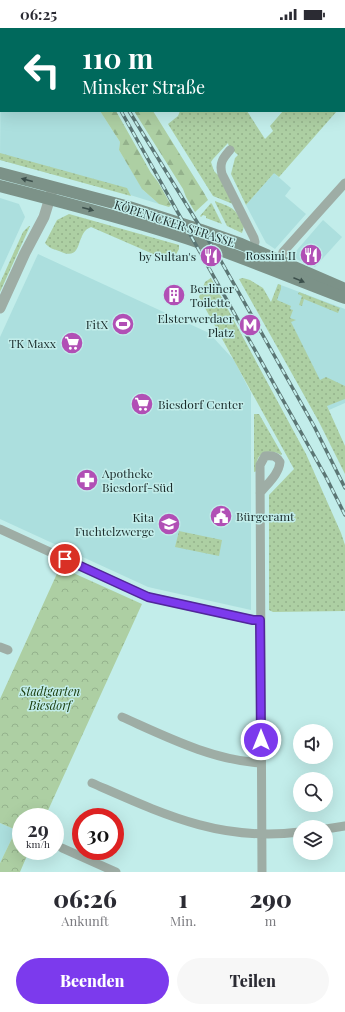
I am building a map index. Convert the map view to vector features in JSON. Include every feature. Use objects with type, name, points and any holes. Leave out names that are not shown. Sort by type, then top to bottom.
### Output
[{"type":"main road","name":"KÖPENICKER STRASSE","points":[[0,172],[138,209],[201,230],[345,298]]},
{"type":"main road","name":"KÖPENICKER STRASSE","points":[[0,186],[250,254]]},
{"type":"main road","name":"KÖPENICKER STRASSE","points":[[278,266],[345,289]]},
{"type":"street","points":[[230,150],[222,160],[220,167],[222,174],[254,238],[255,242],[250,254]]},
{"type":"street","points":[[278,266],[283,252],[345,183]]},
{"type":"street","points":[[0,308],[25,253],[44,217],[53,186]]},
{"type":"street","points":[[260,492],[262,872]]},
{"type":"street","points":[[0,529],[148,597],[253,620],[260,620]]},
{"type":"street","points":[[122,717],[205,752],[238,760],[261,763]]},
{"type":"street","points":[[92,783],[162,813],[214,829],[262,834],[293,832]]},
{"type":"street","points":[[333,828],[345,826]]},
{"type":"street","points":[[64,849],[116,872]]},
{"type":"shaded area","points":[[0,112],[101,112],[120,142],[119,150],[143,190],[159,204],[127,194],[0,160]]},
{"type":"shaded area","points":[[274,173],[291,188],[285,196],[306,214],[275,249],[266,243],[246,205]]},
{"type":"shaded area","points":[[0,198],[19,204],[25,217],[0,272]]},
{"type":"shaded area","points":[[323,220],[342,237],[315,267],[291,257]]},
{"type":"shaded area","points":[[38,254],[209,333],[234,360],[251,393],[251,610],[148,587],[0,519],[0,337]]},
{"type":"shaded area","points":[[278,284],[345,309],[345,403],[329,410],[274,295]]},
{"type":"shaded area","points":[[0,823],[12,828],[12,838],[0,863]]},
{"type":"green space","points":[[101,112],[117,112],[171,205],[169,207],[159,204],[142,189],[119,150],[120,142]]},
{"type":"green space","points":[[135,112],[154,112],[208,200],[195,212],[183,189]]},
{"type":"green space","points":[[180,112],[248,112],[265,139],[273,131],[270,126],[282,112],[336,112],[279,177],[274,173],[246,205],[231,174],[235,158],[238,155],[229,147],[228,143],[211,162],[214,171],[219,176],[233,204],[213,196],[168,124],[178,116]]},
{"type":"green space","points":[[0,153],[127,188],[131,196],[0,160]]},
{"type":"green space","points":[[215,201],[230,207],[236,212],[244,226],[242,233],[227,226]]},
{"type":"green space","points":[[211,203],[222,224],[206,218],[206,216],[200,216]]},
{"type":"green space","points":[[69,214],[179,245],[179,249],[174,258],[167,260],[91,227],[82,235],[76,250],[73,253],[67,254],[51,248],[45,243],[57,220]]},
{"type":"green space","points":[[29,226],[0,292],[0,283],[23,232]]},
{"type":"green space","points":[[211,278],[306,454],[341,533],[345,545],[345,611],[273,612],[269,610],[269,495],[294,469],[199,297],[205,282]]},
{"type":"green space","points":[[243,278],[250,280],[263,288],[271,302],[278,284],[281,285],[277,300],[291,306],[290,309],[293,310],[290,318],[296,320],[291,322],[320,380],[326,377],[345,386],[345,399],[327,406],[345,446],[345,474],[319,422],[239,279]]},
{"type":"green space","points":[[299,292],[340,308],[338,313],[304,299],[302,306],[299,305],[302,296],[298,294]]},
{"type":"green space","points":[[254,414],[259,414],[282,454],[281,455],[274,452],[264,453],[259,457],[257,462],[257,471],[254,472]]},
{"type":"green space","points":[[179,531],[222,540],[219,556],[175,547]]},
{"type":"green space","name":"Stadtgarten Biesdorf","points":[[60,567],[142,604],[49,808],[12,808],[12,828],[0,823],[0,699]]},
{"type":"green space","name":"Stadtgarten Biesdorf","points":[[12,838],[12,860],[25,860],[20,872],[0,872],[0,863]]},
{"type":"railway","points":[[122,112],[326,477],[345,515]]},
{"type":"railway","points":[[130,112],[221,261],[314,426],[345,488]]},
{"type":"place","name":"Rossini II","points":[[311,255]]},
{"type":"place","name":"by Sultan's","points":[[211,256]]},
{"type":"place","name":"Berliner Toilette","points":[[174,295]]},
{"type":"place","name":"FitX","points":[[123,324]]},
{"type":"place","name":"Elsterwerdaer Platz","points":[[250,325]]},
{"type":"place","name":"TK Maxx","points":[[72,343]]},
{"type":"place","name":"Biesdorf Center","points":[[142,404]]},
{"type":"place","name":"Apotheke Biesdorf-Süd","points":[[87,480]]},
{"type":"place","name":"Bürgeramt","points":[[221,516]]},
{"type":"place","name":"Kita Fuchtelzwerge","points":[[169,524]]},
{"type":"route","points":[[65,559],[148,597],[253,620],[260,620],[261,740]]}]
